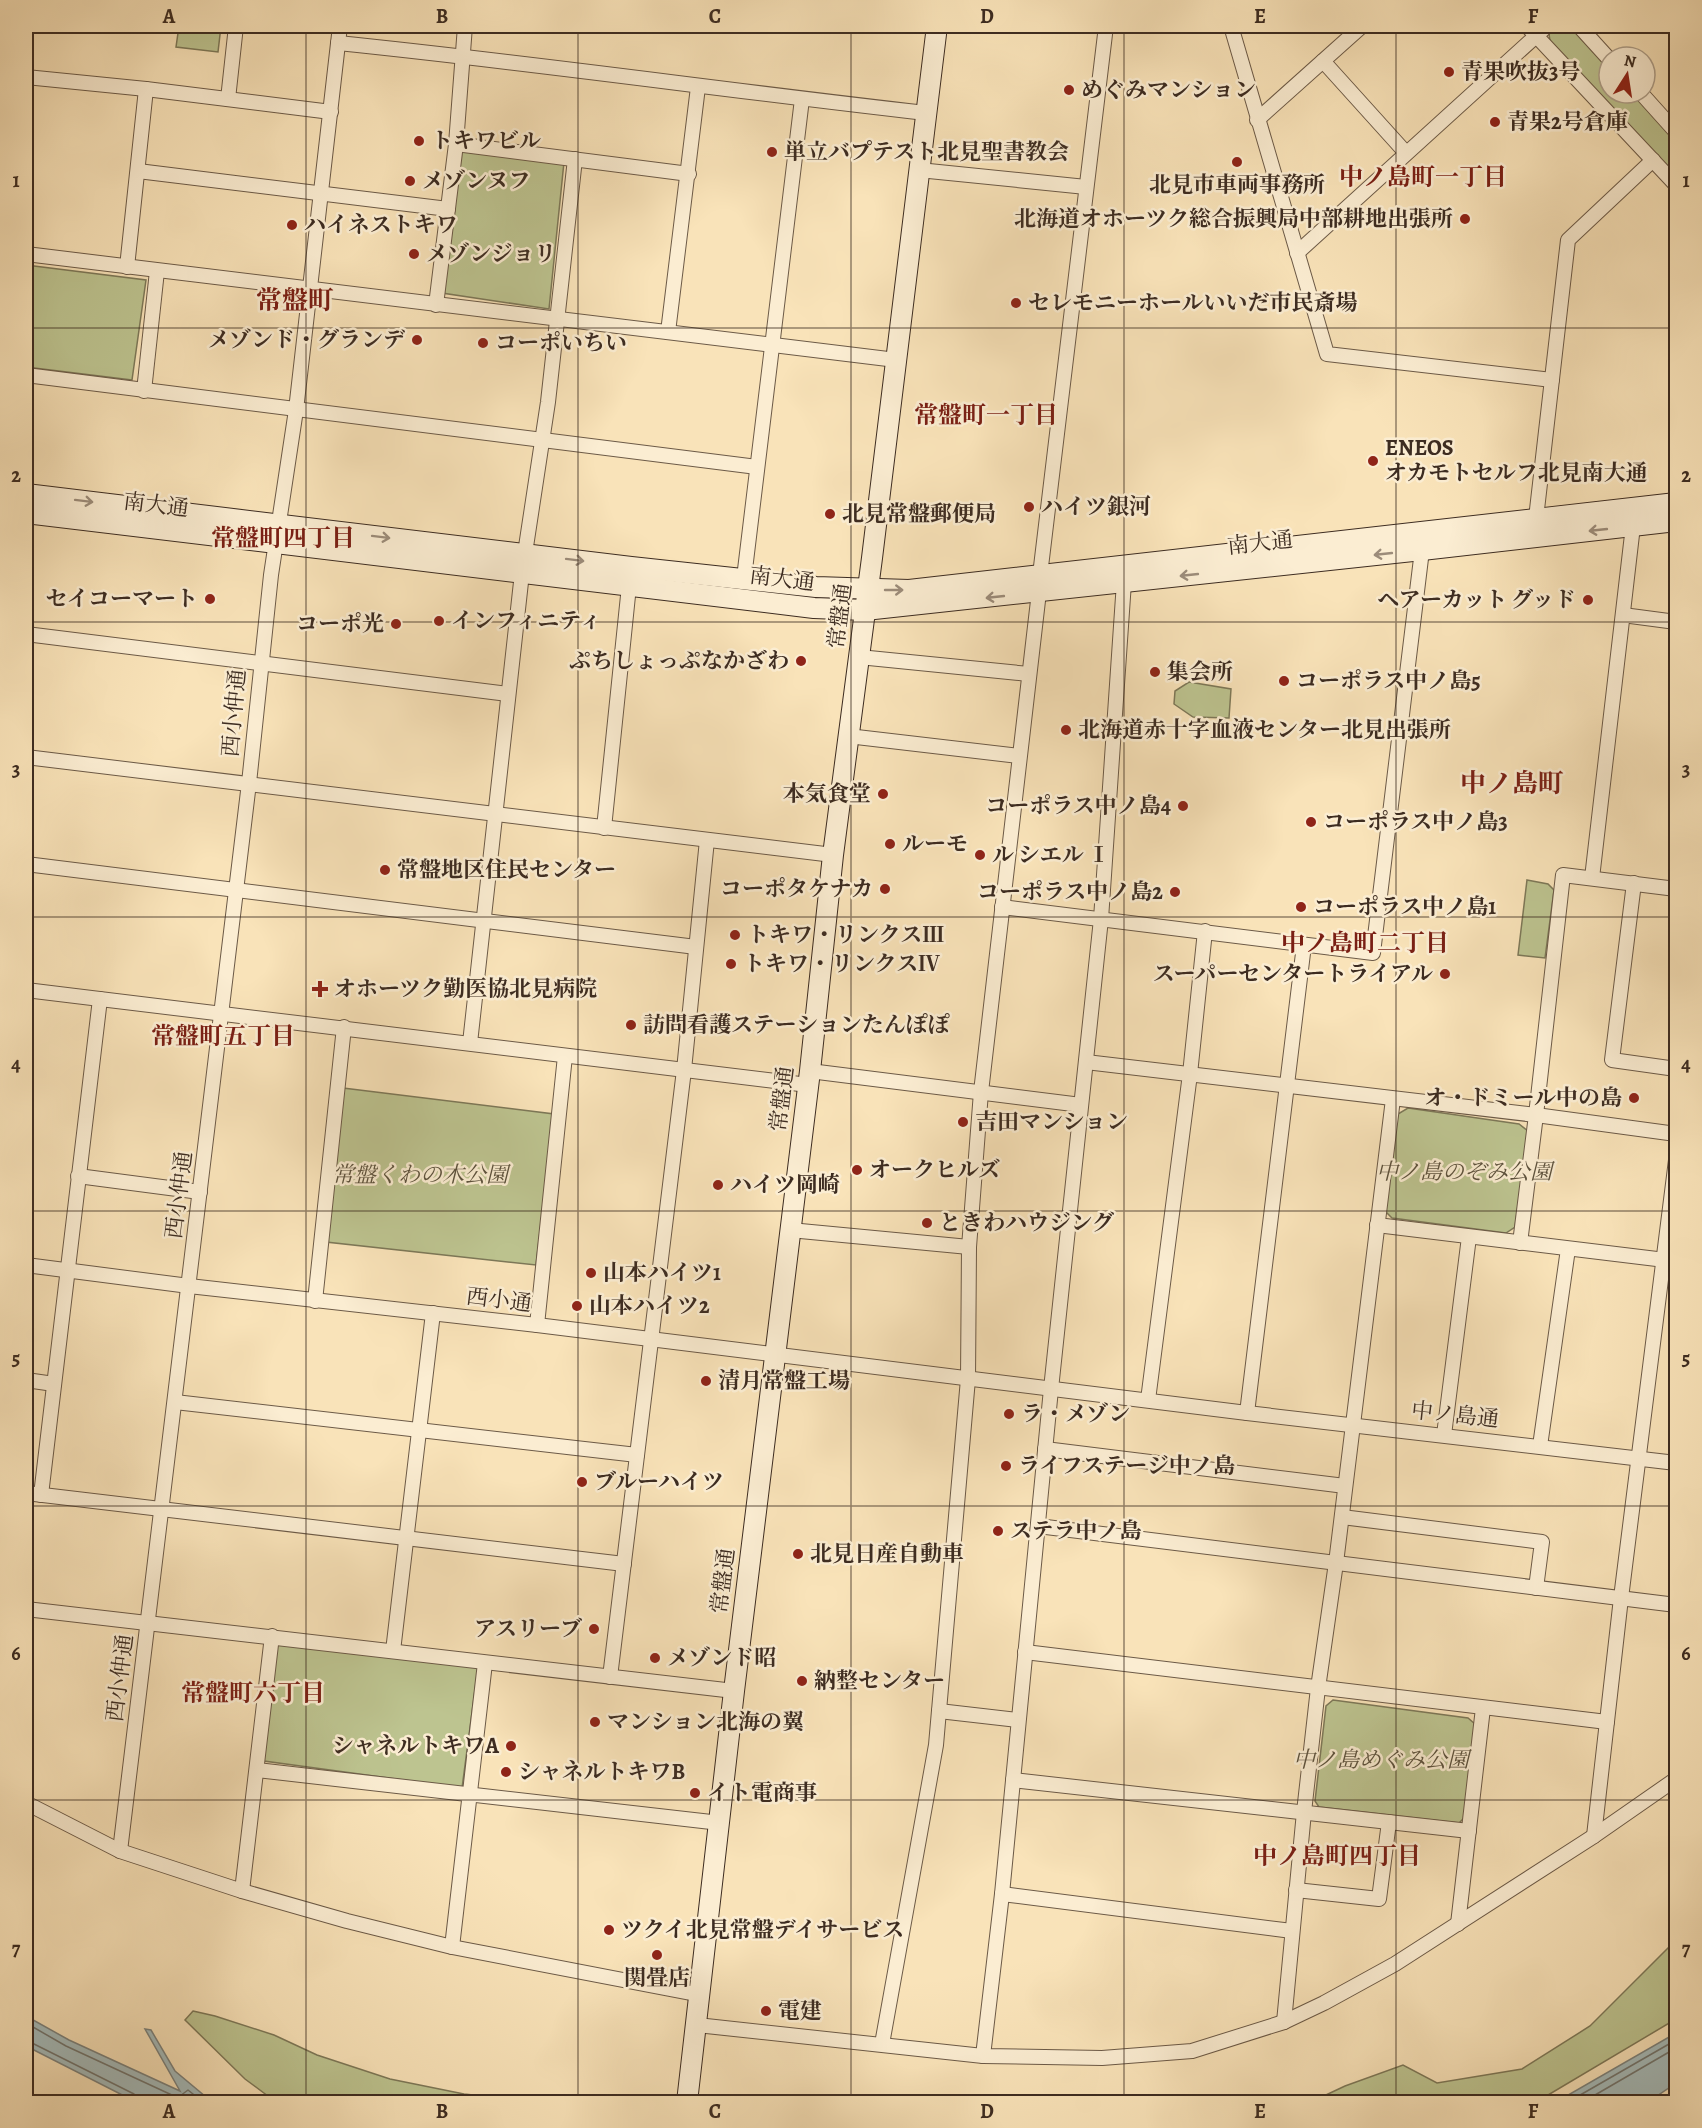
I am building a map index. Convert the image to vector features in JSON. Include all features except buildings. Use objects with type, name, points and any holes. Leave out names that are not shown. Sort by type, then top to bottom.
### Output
[{"type":"street","points":[[228,99],[236,26]]},
{"type":"street","name":"西小仲通","points":[[120,1851],[249,783],[260,664],[296,410],[340,26]]},
{"type":"street","points":[[436,305],[456,144],[465,26]]},
{"type":"street","name":"常盤通","points":[[687,2103],[698,2025],[734,1691],[809,1078],[832,855],[865,610],[937,26]]},
{"type":"street","points":[[882,2044],[936,1745],[968,1380],[969,1247],[981,1092],[1106,26]]},
{"type":"street","points":[[1231,26],[1327,354],[1552,380]]},
{"type":"street","points":[[1257,120],[1362,26]]},
{"type":"street","points":[[1297,253],[1406,153],[1531,30],[1547,26]]},
{"type":"street","points":[[1579,26],[1597,45]]},
{"type":"street","points":[[1531,30],[1677,185]]},
{"type":"street","points":[[338,43],[926,113]]},
{"type":"street","points":[[1323,61],[1406,153]]},
{"type":"street","points":[[26,77],[147,89],[331,112]]},
{"type":"street","points":[[668,332],[698,87]]},
{"type":"street","points":[[127,267],[147,89]]},
{"type":"street","points":[[744,578],[802,99]]},
{"type":"street","points":[[1653,105],[1675,127]]},
{"type":"street","points":[[456,144],[689,174]]},
{"type":"street","points":[[470,1043],[523,563],[543,441],[575,159]]},
{"type":"street","points":[[1535,527],[1568,240],[1653,160]]},
{"type":"street","points":[[919,170],[1086,187]]},
{"type":"street","points":[[138,171],[448,209]]},
{"type":"street","points":[[26,254],[896,360]]},
{"type":"street","points":[[144,391],[157,271]]},
{"type":"street","points":[[26,375],[757,467]]},
{"type":"street","name":"南大通","points":[[26,494],[279,524],[523,563],[629,586],[814,608],[865,610],[1040,583],[1535,527],[1677,503]]},
{"type":"street","name":"南大通","points":[[26,513],[276,544],[744,578],[816,587],[867,590],[1124,582],[1423,540]]},
{"type":"street","name":"南大通","points":[[1535,527],[1633,526],[1677,520]]},
{"type":"street","points":[[1592,878],[1633,526]]},
{"type":"street","points":[[1002,907],[1373,953],[1423,540]]},
{"type":"street","points":[[983,2055],[1002,1894],[1051,1389],[1101,920],[1124,582]]},
{"type":"street","points":[[604,828],[629,586]]},
{"type":"street","points":[[1623,615],[1677,622]]},
{"type":"street","points":[[26,634],[508,694]]},
{"type":"street","points":[[859,657],[1029,674]]},
{"type":"street","points":[[848,736],[1019,756]]},
{"type":"street","points":[[26,757],[832,855]]},
{"type":"street","points":[[610,1677],[684,1070],[707,840]]},
{"type":"street","points":[[26,864],[696,947]]},
{"type":"street","points":[[1520,1243],[1563,875],[1677,889]]},
{"type":"street","points":[[1634,883],[1612,1060],[1677,1069]]},
{"type":"street","points":[[1148,1400],[1191,1074],[1205,931]]},
{"type":"street","points":[[1247,1413],[1305,945]]},
{"type":"street","points":[[26,990],[684,1070],[981,1092],[1081,1105]]},
{"type":"street","points":[[41,1495],[100,999]]},
{"type":"street","points":[[315,1301],[344,1027]]},
{"type":"street","points":[[537,1325],[565,1056]]},
{"type":"street","points":[[1086,1062],[1536,1115],[1677,1134]]},
{"type":"street","points":[[1284,2022],[1318,1688],[1342,1517],[1393,1099]]},
{"type":"street","points":[[1594,1836],[1621,1598],[1665,1260],[1673,1217],[1677,1160]]},
{"type":"street","points":[[78,1176],[200,1192]]},
{"type":"street","points":[[1377,1225],[1665,1260]]},
{"type":"street","points":[[790,1230],[969,1247]]},
{"type":"street","points":[[1444,1435],[1469,1237]]},
{"type":"street","points":[[1540,1446],[1568,1248]]},
{"type":"street","name":"西小通","points":[[26,1265],[315,1301],[537,1325],[968,1380]]},
{"type":"street","points":[[393,1651],[433,1313]]},
{"type":"street","points":[[26,1380],[54,1384]]},
{"type":"street","name":"中ノ島通","points":[[968,1380],[1677,1463]]},
{"type":"street","points":[[175,1402],[637,1455]]},
{"type":"street","points":[[1045,1449],[1345,1486]]},
{"type":"street","points":[[26,1493],[624,1564]]},
{"type":"street","points":[[1342,1517],[1542,1542],[1536,1588]]},
{"type":"street","points":[[1038,1526],[1677,1605]]},
{"type":"street","points":[[26,1609],[734,1691]]},
{"type":"street","points":[[242,1891],[272,1636]]},
{"type":"street","points":[[1025,1652],[1607,1722]]},
{"type":"street","points":[[452,1947],[485,1663]]},
{"type":"street","points":[[1458,1924],[1483,1708]]},
{"type":"street","points":[[939,1711],[1018,1720]]},
{"type":"street","points":[[257,1770],[720,1823]]},
{"type":"street","points":[[698,2025],[983,2055],[1102,2058],[1192,2051],[1284,2022],[1395,1964],[1594,1836],[1677,1779]]},
{"type":"street","points":[[1013,1780],[1469,1831]]},
{"type":"street","points":[[26,1803],[120,1851],[242,1891],[347,1921],[452,1947],[701,1995]]},
{"type":"street","points":[[1296,1890],[1379,1899],[1389,1822]]},
{"type":"street","points":[[1002,1894],[1292,1931]]},
{"type":"green space","points":[[179,26],[221,26],[218,52],[176,47]]},
{"type":"green space","points":[[1556,26],[1572,26],[1597,54],[1597,91],[1550,41],[1549,34]]},
{"type":"green space","points":[[1610,105],[1644,105],[1676,141],[1676,176]]},
{"type":"green space","points":[[460,150],[564,162],[549,309],[442,293]]},
{"type":"green space","points":[[26,265],[146,280],[132,380],[26,367]]},
{"type":"green space","points":[[1189,682],[1231,689],[1229,718],[1193,717],[1174,704],[1175,691]]},
{"type":"green space","points":[[1527,880],[1548,884],[1554,890],[1545,958],[1518,955]]},
{"type":"green space","name":"常盤くわの木公園","points":[[343,1088],[554,1114],[536,1265],[326,1242]]},
{"type":"green space","name":"中ノ島のぞみ公園","points":[[1408,1108],[1519,1124],[1528,1131],[1515,1227],[1506,1233],[1392,1218],[1384,1210],[1398,1114]]},
{"type":"green space","points":[[276,1643],[478,1667],[462,1788],[264,1761]]},
{"type":"green space","name":"中ノ島めぐみ公園","points":[[1333,1700],[1468,1718],[1475,1724],[1464,1818],[1459,1823],[1319,1807],[1315,1801],[1326,1706]]},
{"type":"green space","points":[[1676,1940],[1676,2019],[1538,2101],[1311,2102],[1345,2086],[1403,2065],[1437,2083],[1522,2069],[1590,2026]]},
{"type":"green space","points":[[193,2011],[274,2035],[317,2055],[390,2079],[464,2094],[538,2102],[276,2102],[245,2079],[185,2020]]},
{"type":"water","points":[[26,2016],[69,2040],[180,2091],[145,2029],[151,2030],[175,2071],[212,2102],[136,2102],[26,2046]]},
{"type":"water","points":[[1676,2033],[1676,2083],[1648,2102],[1556,2102]]},
{"type":"place","name":"青果吹抜3号","points":[[1449,72]]},
{"type":"place","name":"めぐみマンション","points":[[1069,90]]},
{"type":"place","name":"青果2号倉庫","points":[[1495,122]]},
{"type":"place","name":"トキワビル","points":[[419,141]]},
{"type":"place","name":"単立バプテスト北見聖書教会","points":[[772,152]]},
{"type":"place","name":"北見市車両事務所","points":[[1237,162]]},
{"type":"place","name":"メゾンヌフ","points":[[410,181]]},
{"type":"place","name":"北海道オホーツク総合振興局中部耕地出張所","points":[[1465,219]]},
{"type":"place","name":"ハイネストキワ","points":[[292,225]]},
{"type":"place","name":"メゾンジョリ","points":[[414,254]]},
{"type":"place","name":"セレモニーホールいいだ市民斎場","points":[[1016,303]]},
{"type":"place","name":"メゾンド・グランデ","points":[[417,340]]},
{"type":"place","name":"コーポいちい","points":[[483,343]]},
{"type":"place","name":"ENEOS オカモトセルフ北見南大通","points":[[1373,461]]},
{"type":"place","name":"ハイツ銀河","points":[[1029,507]]},
{"type":"place","name":"北見常盤郵便局","points":[[830,514]]},
{"type":"place","name":"セイコーマート","points":[[210,599]]},
{"type":"place","name":"ヘアーカット グッド","points":[[1588,600]]},
{"type":"place","name":"インフィニティ","points":[[439,621]]},
{"type":"place","name":"コーポ光","points":[[396,624]]},
{"type":"place","name":"ぷちしょっぷなかざわ","points":[[801,661]]},
{"type":"place","name":"集会所","points":[[1155,672]]},
{"type":"place","name":"コーポラス中ノ島5","points":[[1284,681]]},
{"type":"place","name":"北海道赤十字血液センター北見出張所","points":[[1066,730]]},
{"type":"place","name":"本気食堂","points":[[883,794]]},
{"type":"place","name":"コーポラス中ノ島4","points":[[1183,806]]},
{"type":"place","name":"コーポラス中ノ島3","points":[[1311,822]]},
{"type":"place","name":"ルーモ","points":[[890,844]]},
{"type":"place","name":"ル シエル Ⅰ","points":[[980,855]]},
{"type":"place","name":"常盤地区住民センター","points":[[385,870]]},
{"type":"place","name":"コーポタケナカ","points":[[885,889]]},
{"type":"place","name":"コーポラス中ノ島2","points":[[1175,892]]},
{"type":"place","name":"コーポラス中ノ島1","points":[[1301,907]]},
{"type":"place","name":"トキワ・リンクスⅢ","points":[[735,935]]},
{"type":"place","name":"トキワ・リンクスⅣ","points":[[731,964]]},
{"type":"place","name":"スーパーセンタートライアル","points":[[1445,974]]},
{"type":"place","name":"オホーツク勤医協北見病院","points":[[320,989]]},
{"type":"place","name":"訪問看護ステーションたんぽぽ","points":[[631,1025]]},
{"type":"place","name":"オ・ドミール中の島","points":[[1634,1098]]},
{"type":"place","name":"吉田マンション","points":[[963,1122]]},
{"type":"place","name":"オークヒルズ","points":[[857,1170]]},
{"type":"place","name":"ハイツ岡崎","points":[[718,1185]]},
{"type":"place","name":"ときわハウジング","points":[[927,1223]]},
{"type":"place","name":"山本ハイツ1","points":[[591,1273]]},
{"type":"place","name":"山本ハイツ2","points":[[577,1306]]},
{"type":"place","name":"清月常盤工場","points":[[706,1381]]},
{"type":"place","name":"ラ・メゾン","points":[[1009,1414]]},
{"type":"place","name":"ライフステージ中ノ島","points":[[1006,1466]]},
{"type":"place","name":"ブルーハイツ","points":[[582,1482]]},
{"type":"place","name":"ステラ中ノ島","points":[[998,1531]]},
{"type":"place","name":"北見日産自動車","points":[[798,1554]]},
{"type":"place","name":"アスリーブ","points":[[594,1629]]},
{"type":"place","name":"メゾンド昭","points":[[655,1658]]},
{"type":"place","name":"納整センター","points":[[802,1681]]},
{"type":"place","name":"マンション北海の翼","points":[[595,1722]]},
{"type":"place","name":"シャネルトキワA","points":[[511,1746]]},
{"type":"place","name":"シャネルトキワB","points":[[506,1772]]},
{"type":"place","name":"イト電商事","points":[[695,1793]]},
{"type":"place","name":"ツクイ北見常盤デイサービス","points":[[609,1930]]},
{"type":"place","name":"関畳店","points":[[657,1955]]},
{"type":"place","name":"電建","points":[[766,2011]]},
{"type":"district","name":"中ノ島町一丁目","points":[[1423,177]]},
{"type":"district","name":"常盤町","points":[[295,300]]},
{"type":"district","name":"常盤町一丁目","points":[[986,415]]},
{"type":"district","name":"常盤町四丁目","points":[[283,538]]},
{"type":"district","name":"中ノ島町","points":[[1512,783]]},
{"type":"district","name":"中ノ島町二丁目","points":[[1365,943]]},
{"type":"district","name":"常盤町五丁目","points":[[223,1036]]},
{"type":"district","name":"常盤町六丁目","points":[[253,1693]]},
{"type":"district","name":"中ノ島町四丁目","points":[[1337,1856]]}]
